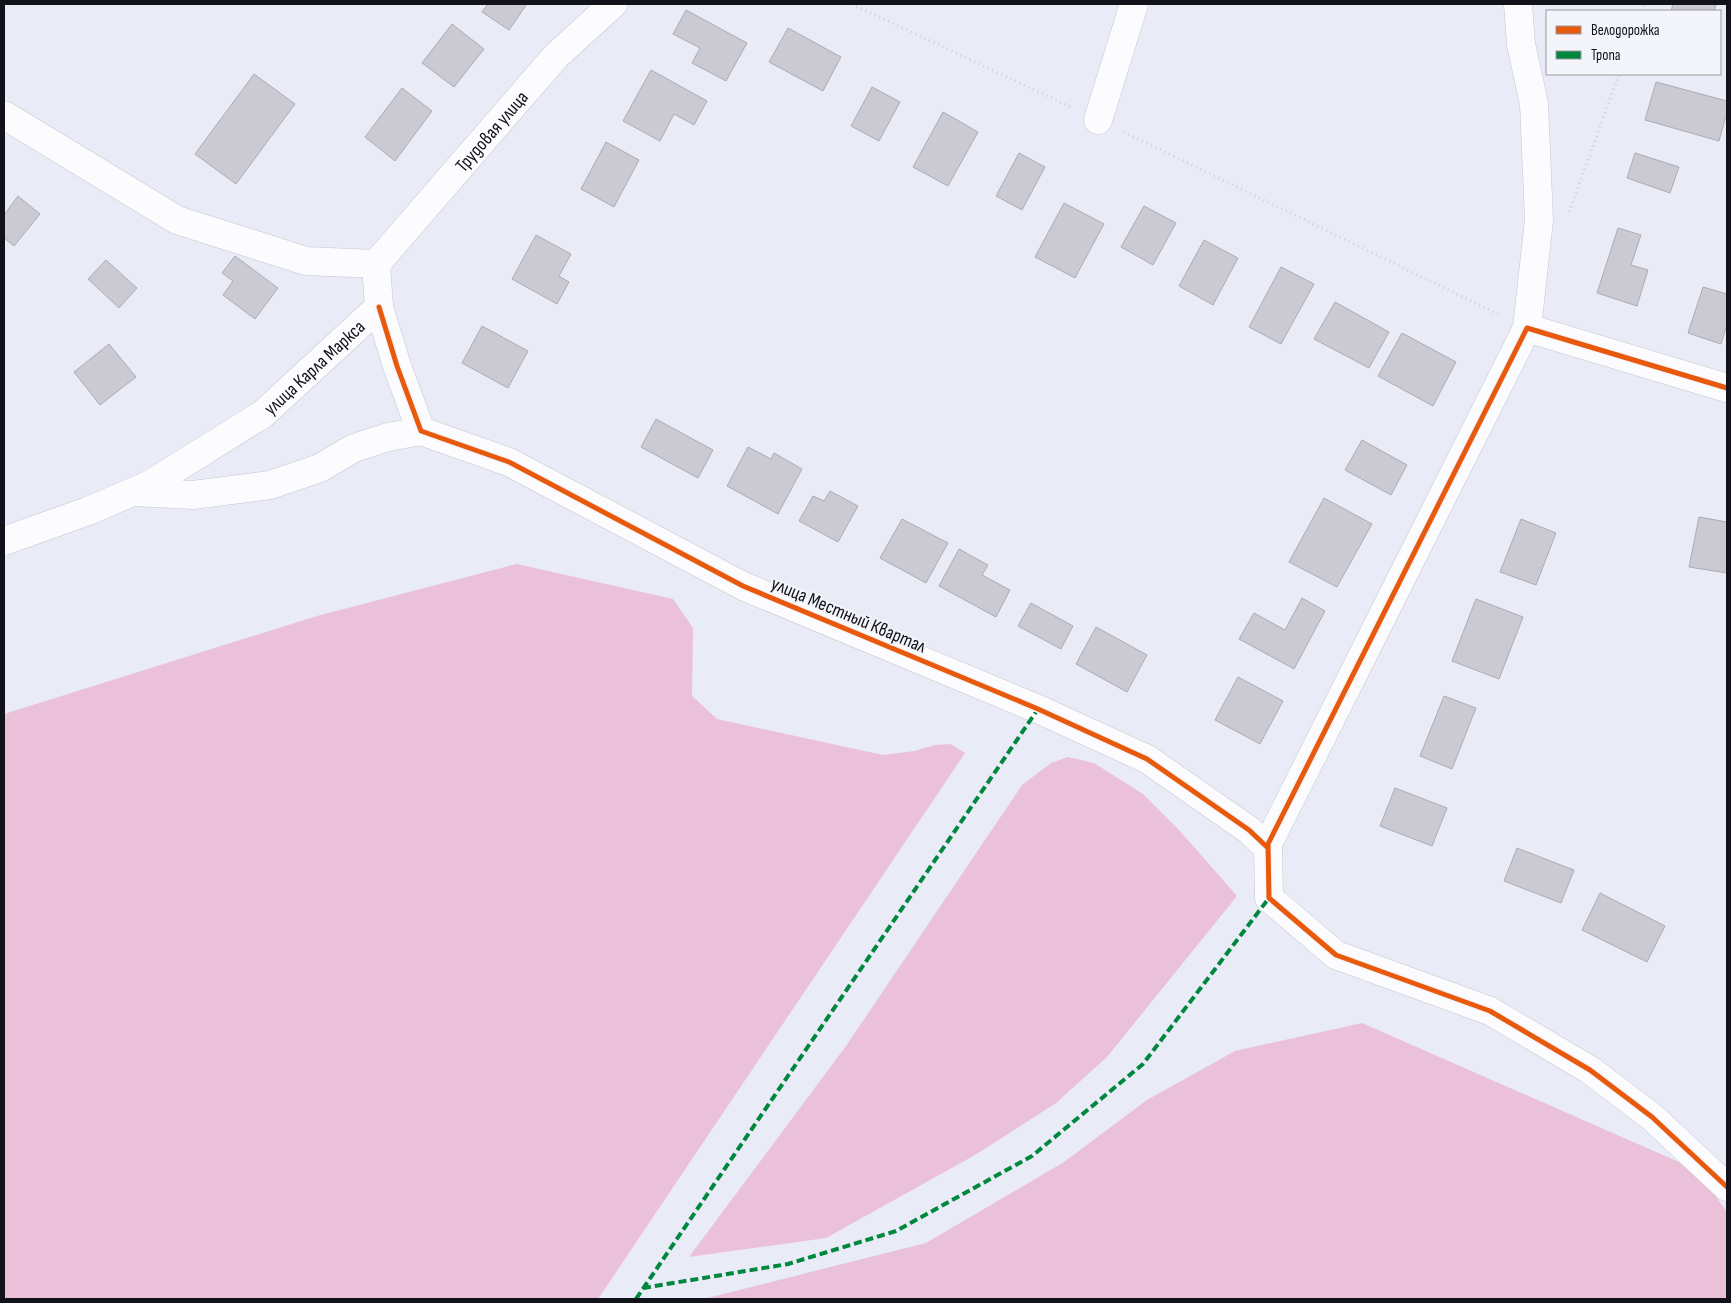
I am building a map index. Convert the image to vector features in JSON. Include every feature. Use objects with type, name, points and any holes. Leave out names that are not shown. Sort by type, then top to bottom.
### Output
[{"type":"street","name":"Трудовая улица","points":[[376,264],[556,56],[613,4]]},
{"type":"street","points":[[1098,120],[1134,4]]},
{"type":"street","points":[[1518,4],[1521,44],[1534,104],[1539,220],[1528,328],[1268,844],[1269,898],[1336,955],[1490,1011],[1590,1070],[1652,1117],[1727,1187]]},
{"type":"street","points":[[4,115],[177,220],[306,261],[376,264]]},
{"type":"street","name":"улица Карла Маркса","points":[[4,541],[88,511],[148,485],[263,414],[379,307],[376,264]]},
{"type":"street","points":[[133,492],[193,495],[270,485],[320,468],[354,448],[388,437],[418,424],[379,307]]},
{"type":"street","points":[[1528,328],[1727,388]]},
{"type":"street","name":"улица Местный Квартал","points":[[418,424],[509,462],[744,586],[1038,709],[1147,759],[1248,830],[1268,848]]},
{"type":"path","points":[[852,4],[1098,120],[1528,328]]},
{"type":"path","points":[[1566,219],[1619,75]]},
{"type":"shaded area","points":[[517,564],[673,599],[693,628],[692,696],[717,719],[883,755],[914,751],[935,745],[951,744],[965,753],[598,1299],[4,1299],[4,714],[317,616]]},
{"type":"shaded area","points":[[1068,757],[1094,763],[1143,794],[1179,830],[1237,896],[1107,1057],[1056,1103],[975,1155],[826,1238],[689,1257],[846,1046],[1022,785],[1051,763]]},
{"type":"shaded area","points":[[1362,1023],[1697,1170],[1727,1212],[1727,1299],[703,1299],[926,1243],[1064,1162],[1147,1100],[1235,1051]]},
{"type":"building","points":[[488,4],[527,4],[509,30],[482,12]]},
{"type":"building","points":[[1673,4],[1716,5],[1714,10],[1671,10]]},
{"type":"building","points":[[686,10],[747,43],[726,81],[692,63],[700,48],[673,34]]},
{"type":"building","points":[[452,24],[484,49],[454,87],[422,63]]},
{"type":"building","points":[[788,28],[841,57],[823,91],[769,62]]},
{"type":"building","points":[[651,70],[707,101],[694,125],[674,114],[660,141],[623,121]]},
{"type":"building","points":[[254,74],[295,104],[236,184],[195,154]]},
{"type":"building","points":[[1656,82],[1727,101],[1727,112],[1719,141],[1645,120]]},
{"type":"building","points":[[872,87],[900,102],[879,141],[851,126]]},
{"type":"building","points":[[402,88],[432,111],[395,161],[365,137]]},
{"type":"building","points":[[943,112],[978,132],[948,186],[913,167]]},
{"type":"building","points":[[606,142],[639,160],[614,207],[581,189]]},
{"type":"building","points":[[1019,153],[1045,167],[1022,210],[996,196]]},
{"type":"building","points":[[1635,153],[1679,167],[1670,193],[1627,178]]},
{"type":"building","points":[[18,196],[40,214],[14,246],[4,238],[4,215]]},
{"type":"building","points":[[1064,203],[1104,224],[1075,278],[1035,257]]},
{"type":"building","points":[[1144,206],[1176,223],[1153,265],[1121,247]]},
{"type":"building","points":[[1618,228],[1641,235],[1631,265],[1648,270],[1637,306],[1597,293]]},
{"type":"building","points":[[536,235],[571,254],[559,276],[569,282],[557,304],[512,279]]},
{"type":"building","points":[[1204,240],[1238,258],[1213,305],[1179,286]]},
{"type":"building","points":[[235,256],[278,288],[255,319],[223,295],[233,281],[222,273]]},
{"type":"building","points":[[106,260],[137,288],[119,308],[88,279]]},
{"type":"building","points":[[1281,267],[1314,284],[1281,344],[1249,327]]},
{"type":"building","points":[[1703,287],[1727,294],[1727,324],[1721,344],[1688,333]]},
{"type":"building","points":[[1335,302],[1389,332],[1369,368],[1314,339]]},
{"type":"building","points":[[482,326],[528,351],[508,388],[462,363]]},
{"type":"building","points":[[1402,333],[1456,362],[1433,406],[1378,376]]},
{"type":"building","points":[[109,344],[136,377],[100,405],[74,372]]},
{"type":"building","points":[[656,419],[713,450],[698,478],[641,447]]},
{"type":"building","points":[[1362,440],[1407,465],[1391,495],[1345,470]]},
{"type":"building","points":[[748,447],[771,459],[774,453],[802,469],[778,514],[727,486]]},
{"type":"building","points":[[830,491],[858,506],[838,542],[799,521],[813,496],[824,501]]},
{"type":"building","points":[[1324,498],[1372,524],[1337,587],[1289,562]]},
{"type":"building","points":[[1699,517],[1727,522],[1727,573],[1689,567]]},
{"type":"building","points":[[902,519],[948,543],[926,583],[880,558]]},
{"type":"building","points":[[1521,519],[1556,533],[1536,585],[1500,572]]},
{"type":"building","points":[[959,549],[988,565],[982,575],[1010,590],[996,617],[939,586]]},
{"type":"building","points":[[1302,598],[1325,611],[1294,669],[1239,639],[1254,613],[1285,630]]},
{"type":"building","points":[[1476,599],[1523,617],[1499,679],[1452,661]]},
{"type":"building","points":[[1031,603],[1073,626],[1061,649],[1018,626]]},
{"type":"building","points":[[1096,627],[1147,655],[1127,692],[1076,664]]},
{"type":"building","points":[[1238,677],[1283,701],[1260,744],[1215,720]]},
{"type":"building","points":[[1444,696],[1476,708],[1452,769],[1420,756]]},
{"type":"building","points":[[1395,788],[1447,808],[1432,846],[1380,826]]},
{"type":"building","points":[[1517,848],[1574,870],[1561,903],[1504,881]]},
{"type":"building","points":[[1600,893],[1665,926],[1647,962],[1582,930]]},
{"type":"marked path","points":[[636,1299],[1038,709]]},
{"type":"marked path","points":[[643,1288],[788,1264],[896,1231],[1032,1156],[1143,1064],[1269,898]]},
{"type":"cycle path","points":[[379,307],[397,366],[421,431],[509,462],[743,586],[1038,709],[1147,759],[1249,830],[1268,848]]},
{"type":"cycle path","points":[[1727,388],[1527,328],[1268,844],[1269,898],[1336,955],[1490,1011],[1590,1070],[1652,1117],[1727,1187]]}]
